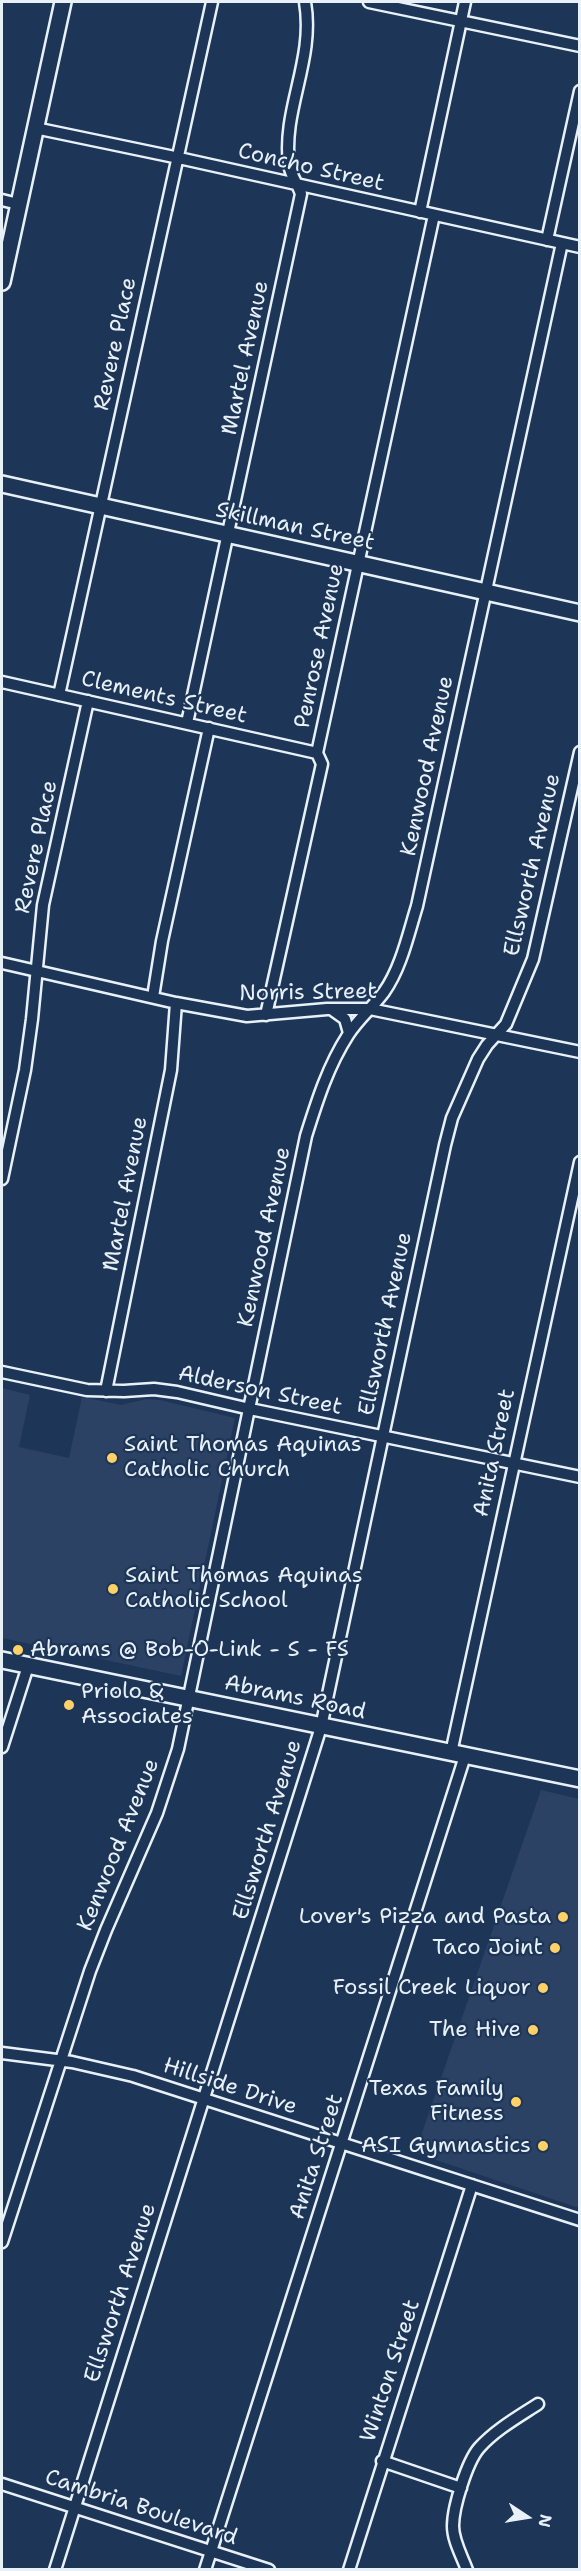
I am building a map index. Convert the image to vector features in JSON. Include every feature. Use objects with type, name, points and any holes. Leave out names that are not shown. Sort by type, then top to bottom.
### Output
[{"type":"main road","points":[[2,282],[63,2]]},
{"type":"main road","name":"Skillman Street","points":[[2,484],[579,614]]},
{"type":"main road","name":"Abrams Road","points":[[2,1660],[579,1779]]},
{"type":"street","name":"Revere Place","points":[[59,695],[212,2]]},
{"type":"street","name":"Martel Avenue","points":[[187,723],[301,194],[289,166],[288,149],[292,114],[307,45],[304,2]]},
{"type":"street","points":[[369,2],[579,46]]},
{"type":"street","points":[[420,212],[465,2]]},
{"type":"street","points":[[547,240],[579,91]]},
{"type":"street","name":"Concho Street","points":[[34,128],[579,247]]},
{"type":"street","points":[[2,200],[18,204]]},
{"type":"street","name":"Penrose Avenue","points":[[266,1015],[322,764],[317,753],[434,215]]},
{"type":"street","name":"Kenwood Avenue","points":[[2,2242],[60,2060],[106,1929],[157,1813],[178,1749],[306,1136],[329,1070],[349,1033],[385,990],[394,974],[417,906],[562,243]]},
{"type":"street","name":"Clements Street","points":[[2,682],[317,753]]},
{"type":"street","name":"Revere Place","points":[[2,1179],[25,1070],[43,905],[88,701]]},
{"type":"street","points":[[153,997],[162,941],[208,728]]},
{"type":"street","name":"Ellsworth Avenue","points":[[55,2570],[321,1727],[382,1436],[453,1118],[478,1059],[506,1024],[533,959],[579,752]]},
{"type":"street","name":"Norris Street","points":[[2,963],[176,1003],[247,1016],[331,1009],[370,1009],[579,1052]]},
{"type":"street","name":"Martel Avenue","points":[[106,1391],[171,1070],[176,1003]]},
{"type":"street","points":[[331,1009],[345,1019],[349,1033]]},
{"type":"street","name":"Anita Street","points":[[205,2570],[342,2144],[458,1755],[513,1464],[579,1162]]},
{"type":"street","name":"Alderson Street","points":[[2,1372],[87,1390],[154,1389],[177,1392],[579,1478]]},
{"type":"street","points":[[2,1747],[28,1666]]},
{"type":"street","name":"Hillside Drive","points":[[2,2053],[103,2068],[579,2220]]},
{"type":"street","name":"Winton Street","points":[[349,2570],[472,2185]]},
{"type":"street","points":[[467,2570],[456,2542],[453,2526],[461,2488],[477,2450],[500,2430],[538,2404]]},
{"type":"street","points":[[382,2461],[461,2488]]},
{"type":"street","name":"Cambria Boulevard","points":[[2,2484],[269,2570]]},
{"type":"shaded area","points":[[2,1388],[30,1395],[19,1447],[69,1458],[82,1397],[121,1405],[146,1399],[160,1400],[235,1418],[181,1676],[2,1638]]},
{"type":"shaded area","points":[[541,1790],[579,1799],[579,2208],[415,2153]]},
{"type":"place","name":"Saint Thomas Aquinas Catholic Church","points":[[112,1458]]},
{"type":"place","name":"Saint Thomas Aquinas Catholic School","points":[[113,1589]]},
{"type":"place","name":"Abrams @ Bob-O-Link - S - FS","points":[[18,1650]]},
{"type":"place","name":"Priolo & Associates","points":[[69,1705]]},
{"type":"place","name":"Lover's Pizza and Pasta","points":[[563,1917]]},
{"type":"place","name":"Taco Joint","points":[[555,1948]]},
{"type":"place","name":"Fossil Creek Liquor","points":[[543,1988]]},
{"type":"place","name":"The Hive","points":[[533,2030]]},
{"type":"place","name":"Texas Family Fitness","points":[[516,2102]]},
{"type":"place","name":"ASI Gymnastics","points":[[543,2146]]}]
